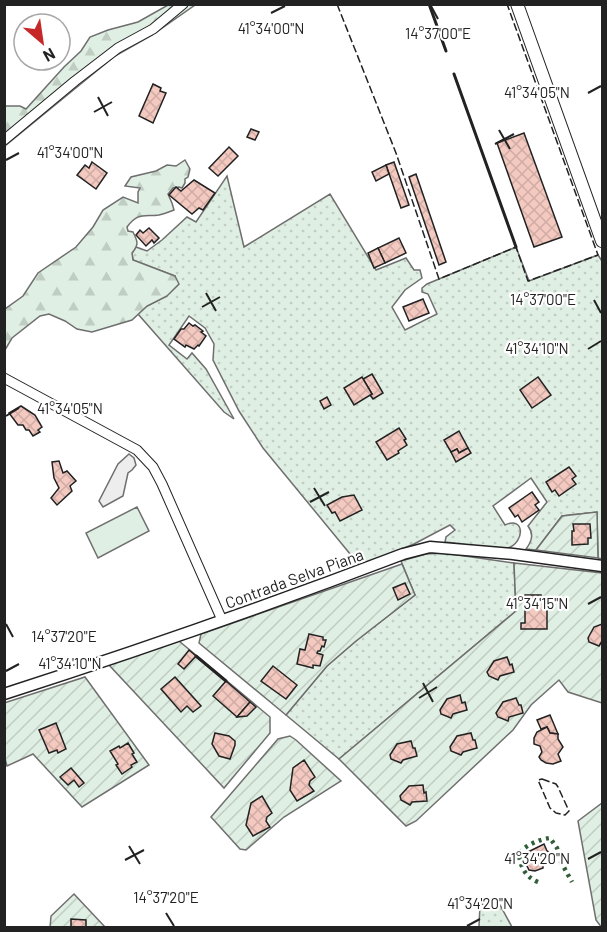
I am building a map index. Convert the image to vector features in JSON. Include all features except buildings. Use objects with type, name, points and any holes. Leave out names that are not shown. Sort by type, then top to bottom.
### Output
[{"type":"main road","points":[[517,4],[603,241]]},
{"type":"street","points":[[4,140],[118,48],[153,29],[183,4]]},
{"type":"street","points":[[4,378],[137,450],[153,467],[222,620]]},
{"type":"street","name":"Contrada Selva Piana","points":[[4,694],[430,547],[513,554],[603,566]]},
{"type":"green space","points":[[168,5],[195,5],[152,35],[115,56],[5,146],[5,106],[20,106],[26,109],[59,72],[72,72],[72,59],[90,37],[138,22]]},
{"type":"green space","points":[[185,160],[190,169],[185,183],[182,188],[173,188],[168,194],[174,210],[159,215],[138,217],[127,227],[128,231],[133,232],[137,241],[132,253],[133,260],[175,276],[179,284],[167,296],[147,306],[132,320],[92,332],[77,329],[49,314],[40,316],[12,338],[5,350],[5,309],[23,296],[38,273],[76,247],[93,227],[103,210],[123,197],[138,203],[140,188],[125,186],[131,177],[156,171],[167,165],[176,166]]},
{"type":"green space","points":[[227,176],[244,247],[330,194],[376,270],[406,258],[414,270],[420,270],[422,278],[405,290],[392,307],[405,330],[437,314],[428,294],[422,292],[422,288],[427,284],[516,247],[529,281],[598,255],[602,261],[602,559],[598,558],[597,512],[562,516],[536,550],[526,549],[532,538],[528,526],[547,502],[531,478],[493,506],[505,525],[512,523],[519,527],[520,536],[514,545],[503,548],[445,542],[446,537],[455,530],[450,525],[414,544],[360,566],[263,448],[239,411],[213,360],[214,344],[205,328],[189,316],[169,345],[187,359],[192,353],[206,369],[234,419],[224,412],[138,314],[147,306],[167,296],[175,276],[133,260],[132,253],[136,247],[147,251],[187,217],[196,222]]},
{"type":"green space","points":[[137,507],[149,531],[98,558],[86,533]]},
{"type":"green space","points":[[597,512],[598,558],[536,550],[562,516]]},
{"type":"green space","points":[[444,553],[514,563],[516,611],[339,759],[286,715],[327,666],[415,595],[401,561],[426,554]]},
{"type":"green space","points":[[514,563],[602,573],[602,703],[568,692],[559,680],[531,705],[513,730],[416,821],[406,826],[339,759],[516,611]]},
{"type":"green space","points":[[402,564],[415,595],[327,666],[286,715],[199,643],[201,634]]},
{"type":"green space","points":[[179,641],[270,717],[270,733],[224,788],[109,665]]},
{"type":"green space","points":[[85,677],[149,765],[82,807],[33,754],[7,766],[4,755],[4,703]]},
{"type":"green space","points":[[290,736],[341,781],[284,817],[246,850],[240,849],[211,817],[278,739]]},
{"type":"green space","points":[[602,803],[602,928],[596,920],[578,821]]},
{"type":"green space","points":[[74,894],[105,927],[50,928],[51,916]]},
{"type":"green space","points":[[480,904],[500,905],[512,927],[479,927]]},
{"type":"shaded area","points":[[129,454],[134,458],[136,465],[128,473],[123,496],[103,507],[99,501],[118,464]]},
{"type":"hedge","points":[[538,882],[524,870],[519,853],[533,843],[550,838],[572,882]]},
{"type":"fence","points":[[337,4],[396,153],[439,279],[516,247],[528,281],[598,255],[507,4]]},
{"type":"fence","points":[[542,779],[558,787],[569,811],[565,815],[556,813],[550,808],[538,780],[542,779]]},
{"type":"wall","points":[[429,4],[446,51]]},
{"type":"wall","points":[[454,74],[516,247]]},
{"type":"wall","points":[[196,656],[226,681]]}]
